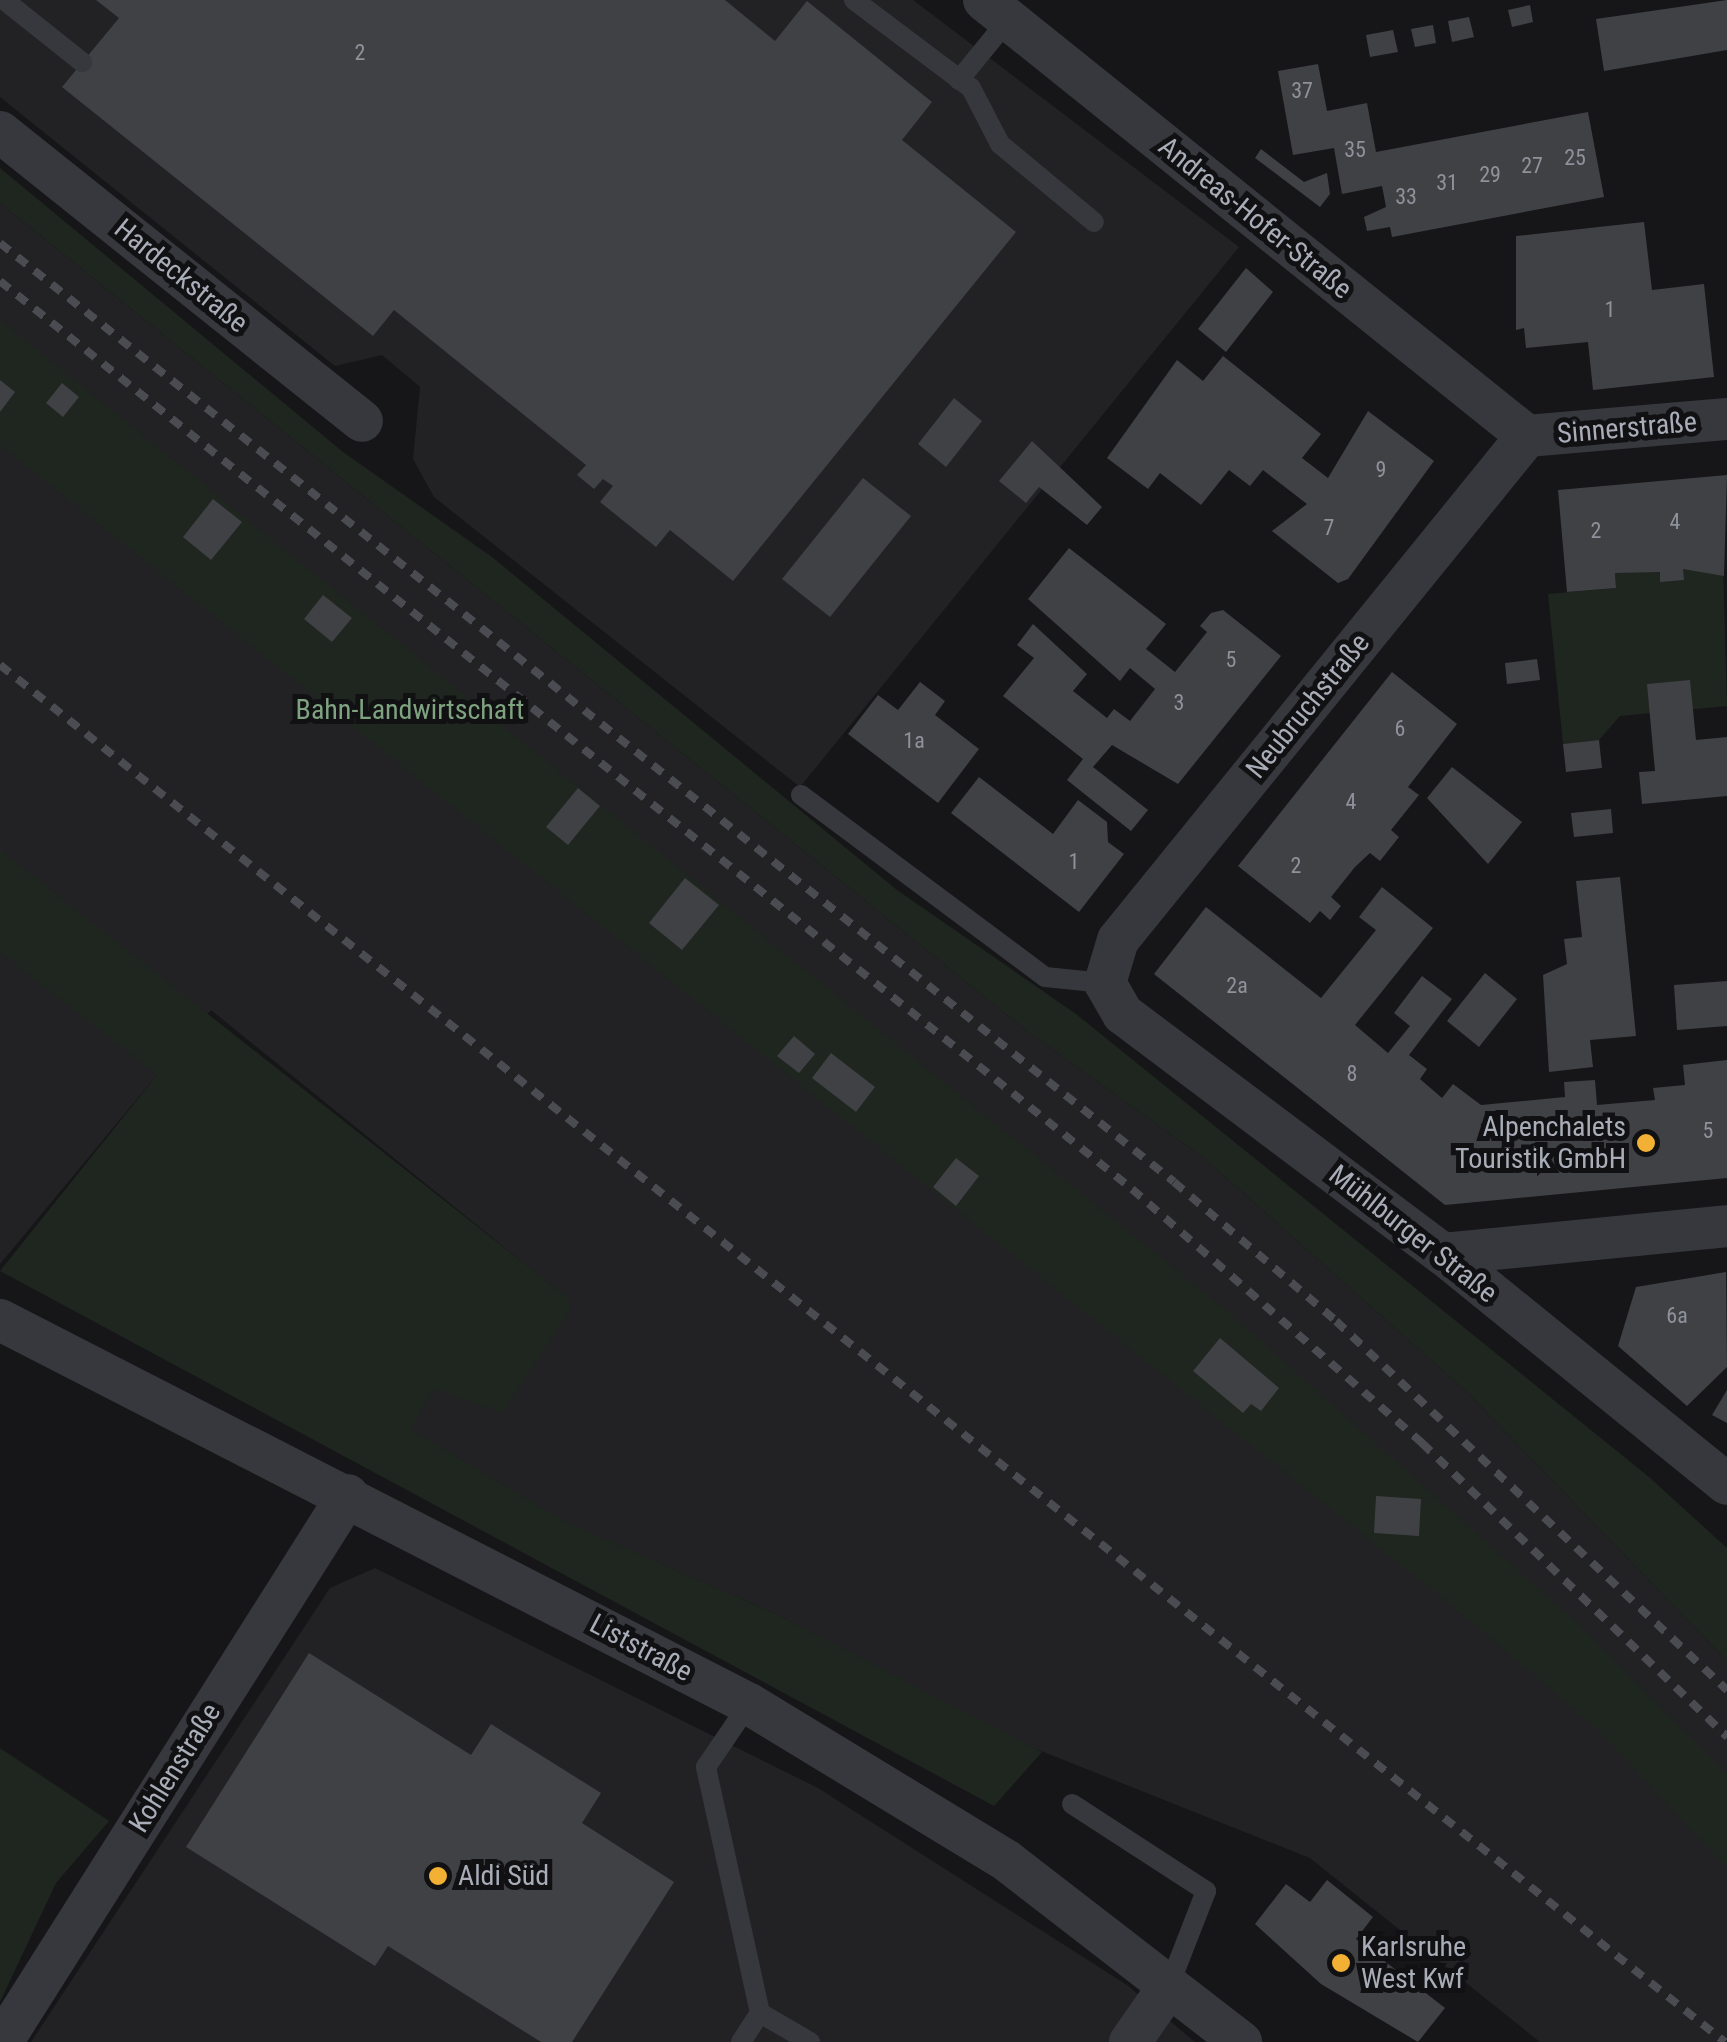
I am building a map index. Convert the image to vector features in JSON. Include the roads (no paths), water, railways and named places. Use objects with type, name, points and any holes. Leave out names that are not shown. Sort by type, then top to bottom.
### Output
[{"type":"street","name":"Andreas-Hofer-Straße","points":[[996,10],[1527,436]]},
{"type":"street","name":"Hardeckstraße","points":[[0,132],[362,421]]},
{"type":"street","name":"Sinnerstraße","points":[[1527,436],[1727,420]]},
{"type":"street","name":"Neubruchstraße","points":[[1106,983],[1118,940],[1527,436]]},
{"type":"street","name":"Mühlburger Straße","points":[[1106,983],[1123,1014],[1443,1254],[1727,1484]]},
{"type":"street","points":[[1443,1254],[1727,1226]]},
{"type":"street","name":"Liststraße","points":[[0,1320],[348,1494],[749,1704],[1007,1861],[1241,2042]]},
{"type":"street","name":"Kohlenstraße","points":[[2,2042],[348,1494]]},
{"type":"street","points":[[1130,2042],[1169,1986]]},
{"type":"lane","points":[[4,0],[82,62]]},
{"type":"lane","points":[[854,0],[959,80],[1000,144],[1094,222]]},
{"type":"lane","points":[[959,80],[996,10]]},
{"type":"lane","points":[[801,794],[1045,977],[1106,983]]},
{"type":"lane","points":[[741,2042],[760,2013],[706,1768],[749,1704]]},
{"type":"lane","points":[[1072,1804],[1206,1891],[1169,1986]]},
{"type":"lane","points":[[760,2013],[810,2042]]},
{"type":"railway","points":[[0,243],[1174,1182],[1336,1321],[1727,1690]]},
{"type":"railway","points":[[0,281],[1132,1189],[1422,1443],[1727,1737]]},
{"type":"railway","points":[[0,665],[1725,2042]]},
{"type":"place","name":"Alpenchalets Touristik GmbH","points":[[1646,1143]]},
{"type":"place","name":"Aldi Süd","points":[[438,1876]]},
{"type":"place","name":"Karlsruhe West Kwf","points":[[1341,1963]]},
{"type":"park label","name":"Bahn-Landwirtschaft","points":[[410,710]]}]
